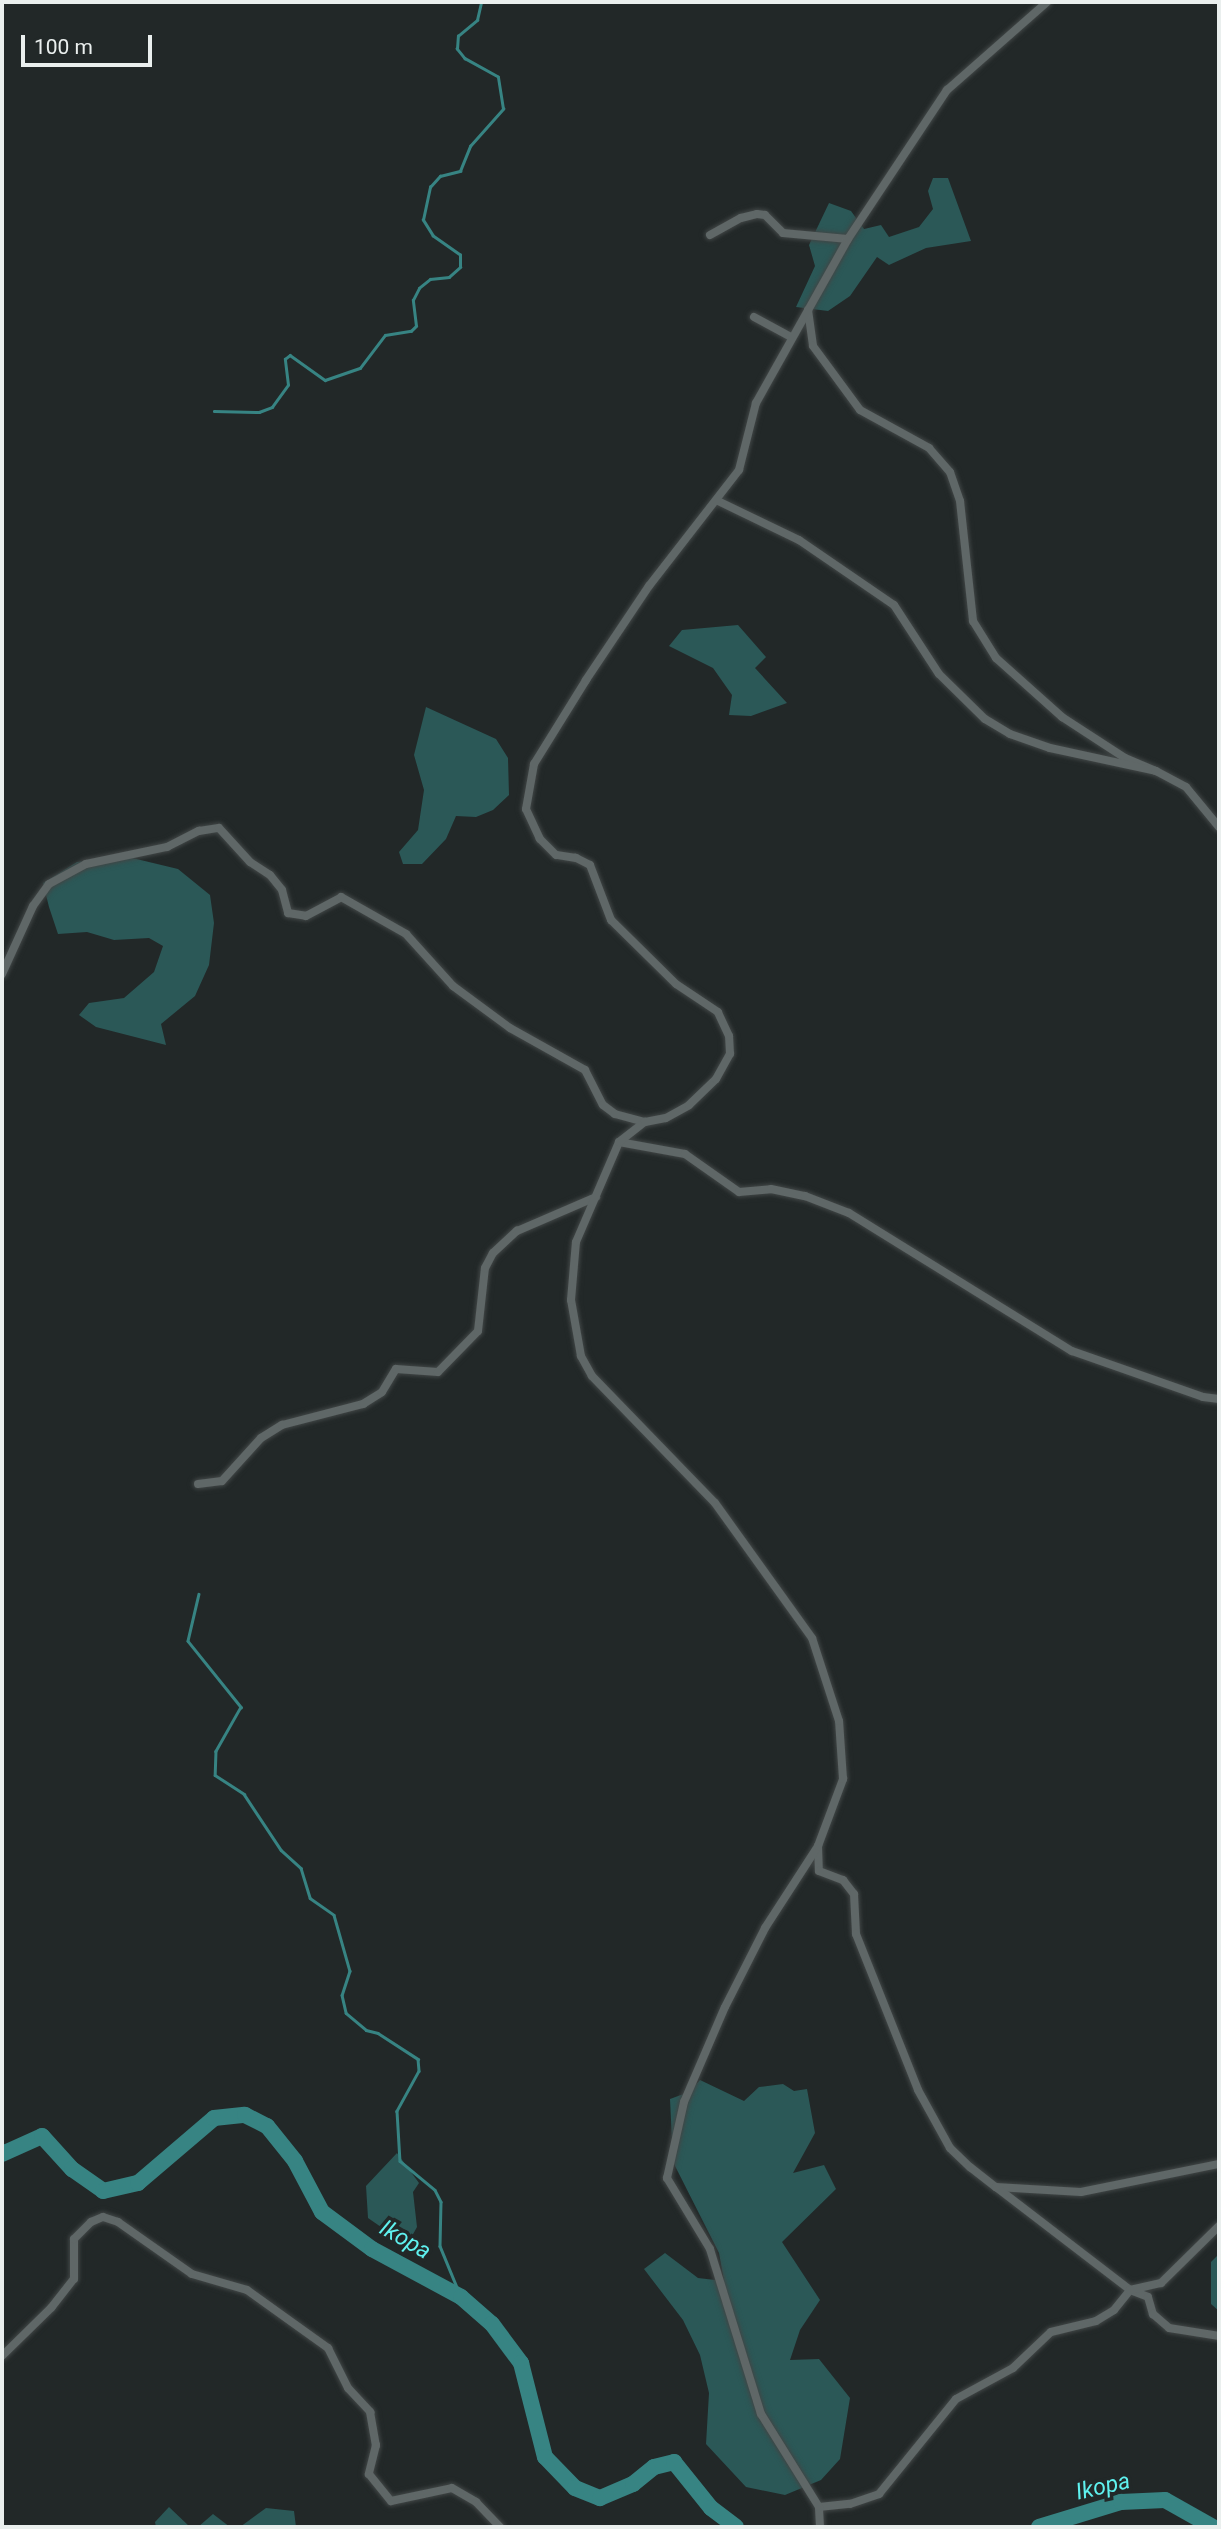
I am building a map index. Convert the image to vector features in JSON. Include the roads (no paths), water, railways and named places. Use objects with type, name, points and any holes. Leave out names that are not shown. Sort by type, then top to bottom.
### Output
[{"type":"street","points":[[1030,18],[1039,2]]},
{"type":"street","points":[[2,974],[33,906],[49,884],[86,864],[167,847],[199,831],[219,828],[250,862],[271,875],[282,890],[288,913],[306,916],[341,897],[406,934],[453,986],[510,1028],[585,1070],[603,1105],[615,1114],[645,1122],[666,1118],[690,1105],[716,1079],[730,1054],[729,1036],[718,1012],[676,984],[611,920],[590,865],[576,858],[556,855],[540,839],[526,809],[534,764],[649,586],[718,501],[739,470],[756,403],[791,337],[848,239],[947,90],[1047,2]]},
{"type":"street","points":[[710,235],[741,218],[757,214],[765,215],[783,233],[848,239]]},
{"type":"street","points":[[808,308],[813,346],[860,410],[929,448],[950,472],[960,501],[973,621],[996,658],[1071,723],[1186,787],[1219,827]]},
{"type":"street","points":[[754,317],[791,337]]},
{"type":"street","points":[[718,501],[799,540],[894,605],[939,674],[1002,729],[1050,748],[1156,771]]},
{"type":"street","points":[[645,1122],[619,1143],[576,1241],[571,1300],[582,1356],[592,1376],[638,1428],[715,1503],[812,1638],[839,1721],[843,1779],[818,1846],[765,1928],[725,2007],[684,2102],[667,2178],[710,2249],[761,2414],[819,2507],[820,2526]]},
{"type":"street","points":[[619,1143],[685,1154],[739,1192],[771,1189],[805,1196],[849,1213],[1072,1351],[1203,1397],[1219,1399]]},
{"type":"street","points":[[198,1484],[222,1481],[261,1438],[282,1425],[363,1404],[382,1392],[397,1369],[438,1372],[478,1331],[485,1268],[493,1253],[517,1231],[596,1197]]},
{"type":"street","points":[[818,1846],[819,1871],[843,1880],[854,1895],[856,1934],[902,2055],[935,2125],[950,2148],[996,2187],[1130,2290],[1148,2297],[1153,2314],[1169,2328],[1219,2336]]},
{"type":"street","points":[[996,2187],[1081,2192],[1219,2164]]},
{"type":"street","points":[[2,2356],[51,2308],[74,2279],[74,2239],[91,2222],[103,2217],[118,2222],[192,2274],[247,2290],[328,2348],[348,2388],[370,2412],[376,2445],[369,2474],[391,2501],[452,2488],[475,2502],[500,2527]]},
{"type":"street","points":[[819,2507],[850,2504],[879,2494],[956,2399],[1013,2368],[1051,2332],[1096,2321],[1114,2311],[1130,2290],[1161,2283],[1219,2226]]},
{"type":"waterway","points":[[214,411],[259,412],[272,407],[288,385],[285,359],[290,355],[325,380],[360,368],[385,335],[411,331],[416,326],[413,300],[419,288],[430,279],[449,277],[460,267],[460,255],[433,236],[423,220],[430,187],[440,176],[460,171],[470,146],[503,109],[498,77],[465,59],[457,49],[458,36],[477,20],[481,2]]},
{"type":"waterway","points":[[199,1594],[188,1641],[241,1707],[216,1751],[215,1775],[244,1794],[281,1850],[301,1868],[310,1898],[334,1915],[350,1971],[342,1995],[346,2013],[366,2030],[378,2033],[418,2059],[419,2071],[397,2111],[400,2161],[435,2190],[441,2202],[440,2246],[461,2297]]},
{"type":"waterway","name":"Ikopa","points":[[2,2154],[42,2136],[72,2169],[103,2191],[138,2183],[214,2118],[245,2115],[267,2126],[295,2161],[322,2212],[372,2249],[461,2297],[492,2324],[521,2363],[545,2457],[575,2488],[600,2498],[633,2484],[654,2467],[674,2462],[711,2508],[736,2527]]},
{"type":"waterway","points":[[2,2145],[11,2147]]},
{"type":"waterway","name":"Ikopa","points":[[1039,2527],[1121,2502],[1165,2500],[1213,2527]]}]
